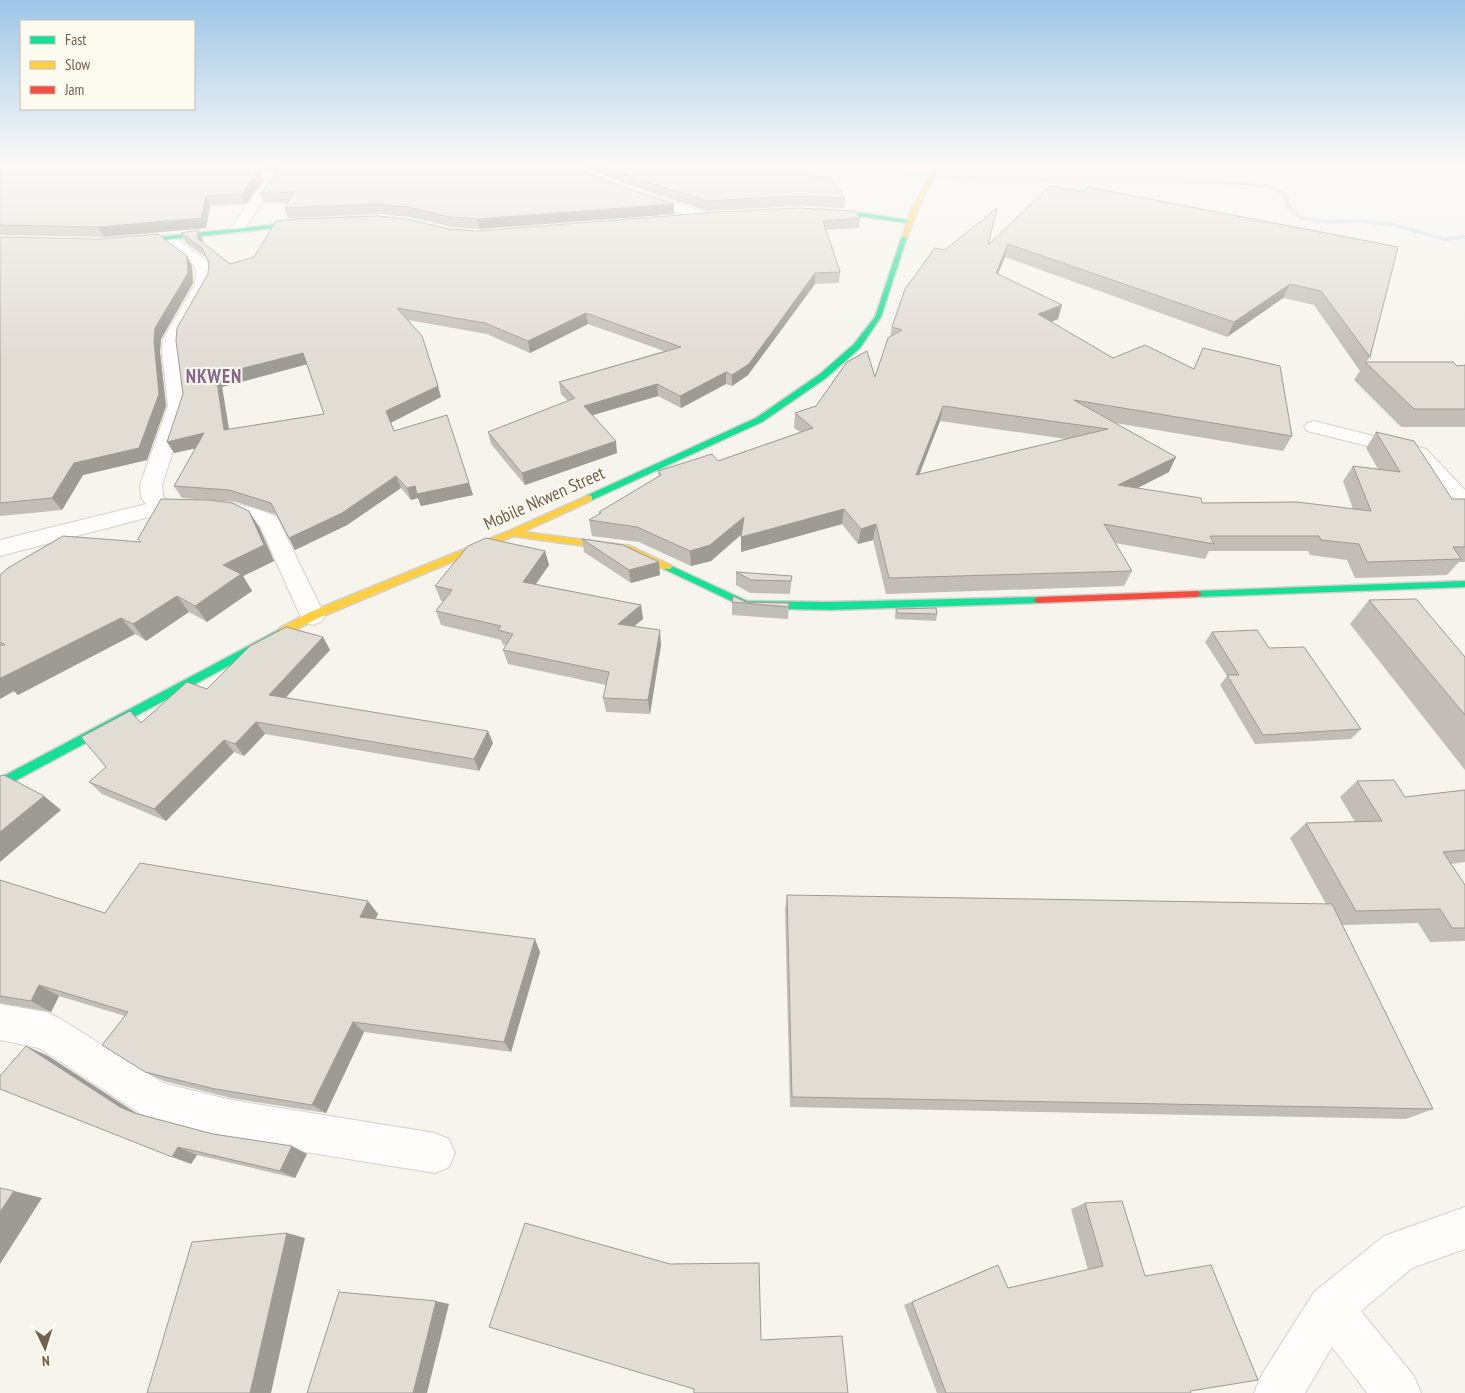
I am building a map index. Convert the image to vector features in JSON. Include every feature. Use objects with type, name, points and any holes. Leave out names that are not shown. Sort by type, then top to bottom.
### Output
[{"type":"main road","points":[[114,243],[168,239],[248,228]]},
{"type":"main road","name":"Mobile Nkwen Street","points":[[0,784],[312,616],[512,533],[759,420],[823,376],[856,346],[878,317],[906,228]]},
{"type":"main road","points":[[512,533],[630,550],[746,604],[830,606],[924,604],[1465,584]]},
{"type":"street","points":[[161,507],[152,496],[151,485],[178,406],[171,352],[172,339],[203,284],[204,272],[201,263],[168,239]]},
{"type":"street","points":[[1314,427],[1419,453],[1465,503]]},
{"type":"street","points":[[0,548],[161,507],[219,508],[247,512],[269,522],[312,616]]},
{"type":"street","points":[[0,1022],[46,1031],[155,1100],[230,1120],[435,1153]]},
{"type":"street","points":[[1278,1393],[1330,1308],[1399,1251],[1465,1228]]},
{"type":"street","points":[[1330,1308],[1396,1393]]},
{"type":"building","points":[[272,228],[445,228],[477,231],[515,228],[825,228],[840,272],[815,273],[749,364],[732,375],[726,372],[680,396],[657,384],[584,406],[616,441],[522,473],[488,432],[575,398],[559,382],[681,347],[586,313],[528,341],[485,323],[397,308],[422,336],[438,386],[386,411],[394,431],[447,415],[469,483],[417,494],[415,486],[407,488],[396,476],[342,513],[289,538],[271,503],[229,490],[174,486],[204,433],[167,442],[183,394],[176,341],[177,328],[208,274],[209,262],[202,248],[181,233],[198,230],[197,238],[230,264],[254,257]],"holes":[[[303,353],[324,414],[224,430],[216,375]]]},
{"type":"building","points":[[972,228],[992,228],[988,245],[1006,228],[1300,228],[1398,247],[1370,357],[1321,291],[1290,284],[1234,322],[1008,244],[996,273],[1062,305],[1038,314],[1113,358],[1145,345],[1194,369],[1203,348],[1280,366],[1292,436],[1074,400],[1176,457],[1118,485],[1201,498],[1202,503],[1297,502],[1371,511],[1353,466],[1400,472],[1376,432],[1414,441],[1452,499],[1465,499],[1465,547],[1453,547],[1461,559],[1367,562],[1359,544],[1321,540],[1319,536],[1210,536],[1214,544],[1104,524],[1132,571],[889,578],[876,524],[861,529],[844,509],[741,537],[744,517],[710,545],[690,551],[637,527],[589,520],[661,475],[658,471],[712,454],[718,461],[813,428],[795,413],[816,406],[847,362],[867,351],[875,377],[888,338],[902,330],[892,327],[905,289],[935,248],[945,250]],"holes":[[[943,406],[1108,429],[916,475]]]},
{"type":"building","points":[[158,234],[187,256],[188,273],[155,328],[154,341],[159,394],[139,448],[74,463],[52,498],[0,503],[0,237],[98,239]]},
{"type":"building","points":[[1365,362],[1453,362],[1457,366],[1465,365],[1465,409],[1414,409]]},
{"type":"building","points":[[161,499],[209,500],[232,503],[249,511],[264,545],[223,565],[241,574],[195,606],[177,596],[133,624],[121,618],[1,678],[0,645],[5,645],[0,642],[0,575],[8,568],[63,536],[141,542],[138,539]]},
{"type":"building","points":[[486,538],[545,551],[523,582],[641,605],[618,624],[660,630],[648,700],[603,698],[609,672],[503,650],[513,634],[498,630],[501,626],[436,611],[452,590],[435,586],[468,546]]},
{"type":"building","points":[[582,539],[623,545],[659,562],[629,570]]},
{"type":"building","points":[[736,572],[792,576],[791,581],[751,580]]},
{"type":"building","points":[[733,596],[746,602],[789,603],[789,607],[732,602]]},
{"type":"building","points":[[1416,599],[1465,657],[1465,715],[1369,600]]},
{"type":"building","points":[[936,608],[937,614],[897,613],[896,609]]},
{"type":"building","points":[[286,627],[323,637],[269,695],[488,731],[474,759],[256,722],[235,744],[224,740],[154,809],[89,782],[106,767],[81,737],[130,711],[141,723],[187,682],[207,689],[250,646]]},
{"type":"building","points":[[1257,630],[1269,648],[1304,647],[1361,729],[1263,735],[1227,675],[1239,675],[1212,632]]},
{"type":"building","points":[[4,775],[44,796],[0,832],[0,776]]},
{"type":"building","points":[[1394,780],[1405,797],[1465,790],[1465,850],[1443,852],[1465,885],[1465,928],[1452,928],[1440,909],[1356,911],[1306,823],[1382,821],[1357,781]]},
{"type":"building","points":[[140,863],[368,901],[360,917],[535,939],[504,1042],[353,1022],[312,1105],[215,1089],[145,1072],[102,1045],[128,1012],[39,985],[31,1001],[0,996],[0,880],[105,913]]},
{"type":"building","points":[[787,895],[1332,904],[1433,1109],[792,1097]]},
{"type":"building","points":[[26,1046],[120,1107],[134,1113],[213,1134],[292,1146],[280,1171],[178,1147],[172,1157],[0,1089],[0,1076]]},
{"type":"building","points":[[0,1188],[14,1191],[0,1212]]},
{"type":"building","points":[[1122,1201],[1145,1276],[1211,1265],[1258,1380],[1190,1391],[1191,1393],[946,1393],[912,1302],[998,1265],[1008,1288],[1103,1266],[1085,1203]]},
{"type":"building","points":[[525,1223],[670,1264],[759,1263],[761,1340],[842,1336],[848,1393],[694,1393],[694,1389],[489,1327]]},
{"type":"building","points":[[287,1233],[250,1393],[147,1393],[192,1242]]},
{"type":"building","points":[[339,1292],[436,1301],[413,1393],[307,1393]]},
{"type":"waterway","points":[[1405,228],[1444,239],[1465,237]]},
{"type":"traffic: fast","points":[[129,242],[262,228]]},
{"type":"traffic: fast","points":[[589,498],[759,420],[823,376],[857,346],[878,317],[904,237]]},
{"type":"traffic: fast","points":[[667,567],[746,604],[830,606],[1038,600]]},
{"type":"traffic: fast","points":[[1197,594],[1465,584]]},
{"type":"traffic: fast","points":[[0,784],[284,631]]},
{"type":"traffic: slow","points":[[904,237],[907,228]]},
{"type":"traffic: slow","points":[[284,631],[312,616],[512,533],[589,498]]},
{"type":"traffic: slow","points":[[512,533],[630,549],[667,567]]},
{"type":"traffic: jam","points":[[1038,600],[1197,594]]},
{"type":"district","name":"NKWEN","points":[[214,376]]}]
